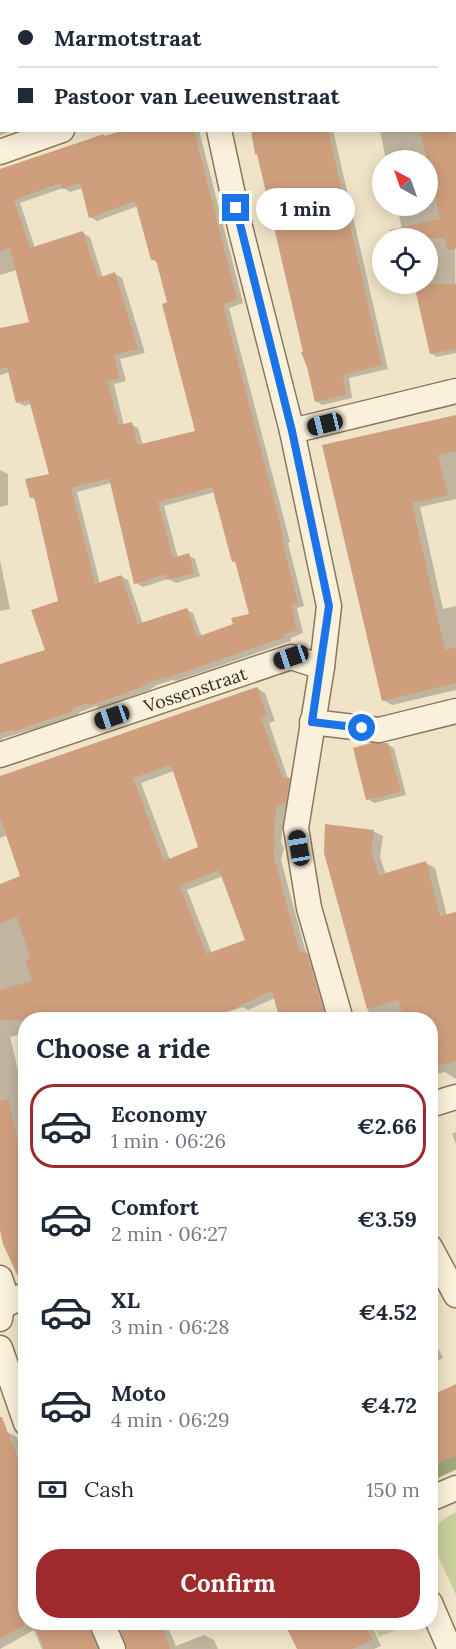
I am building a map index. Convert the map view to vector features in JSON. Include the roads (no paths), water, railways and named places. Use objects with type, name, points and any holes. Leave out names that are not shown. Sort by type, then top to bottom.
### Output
[{"type":"street","points":[[0,152],[56,132]]},
{"type":"street","points":[[219,132],[240,227],[292,431],[329,606],[322,666],[296,828],[309,908],[339,1012]]},
{"type":"street","points":[[292,431],[456,391]]},
{"type":"street","name":"Vossenstraat","points":[[0,755],[291,657],[322,666]]},
{"type":"street","points":[[312,722],[379,730],[456,711]]},
{"type":"street","points":[[438,1103],[456,1097]]},
{"type":"street","points":[[438,1262],[456,1295]]},
{"type":"street","points":[[0,1278],[4,1290],[1,1311]]},
{"type":"street","points":[[1,1311],[18,1299]]},
{"type":"street","points":[[0,1348],[18,1400]]},
{"type":"street","points":[[438,1496],[456,1488]]},
{"type":"street","points":[[438,1621],[450,1649]]},
{"type":"street","points":[[105,1630],[113,1649]]}]
